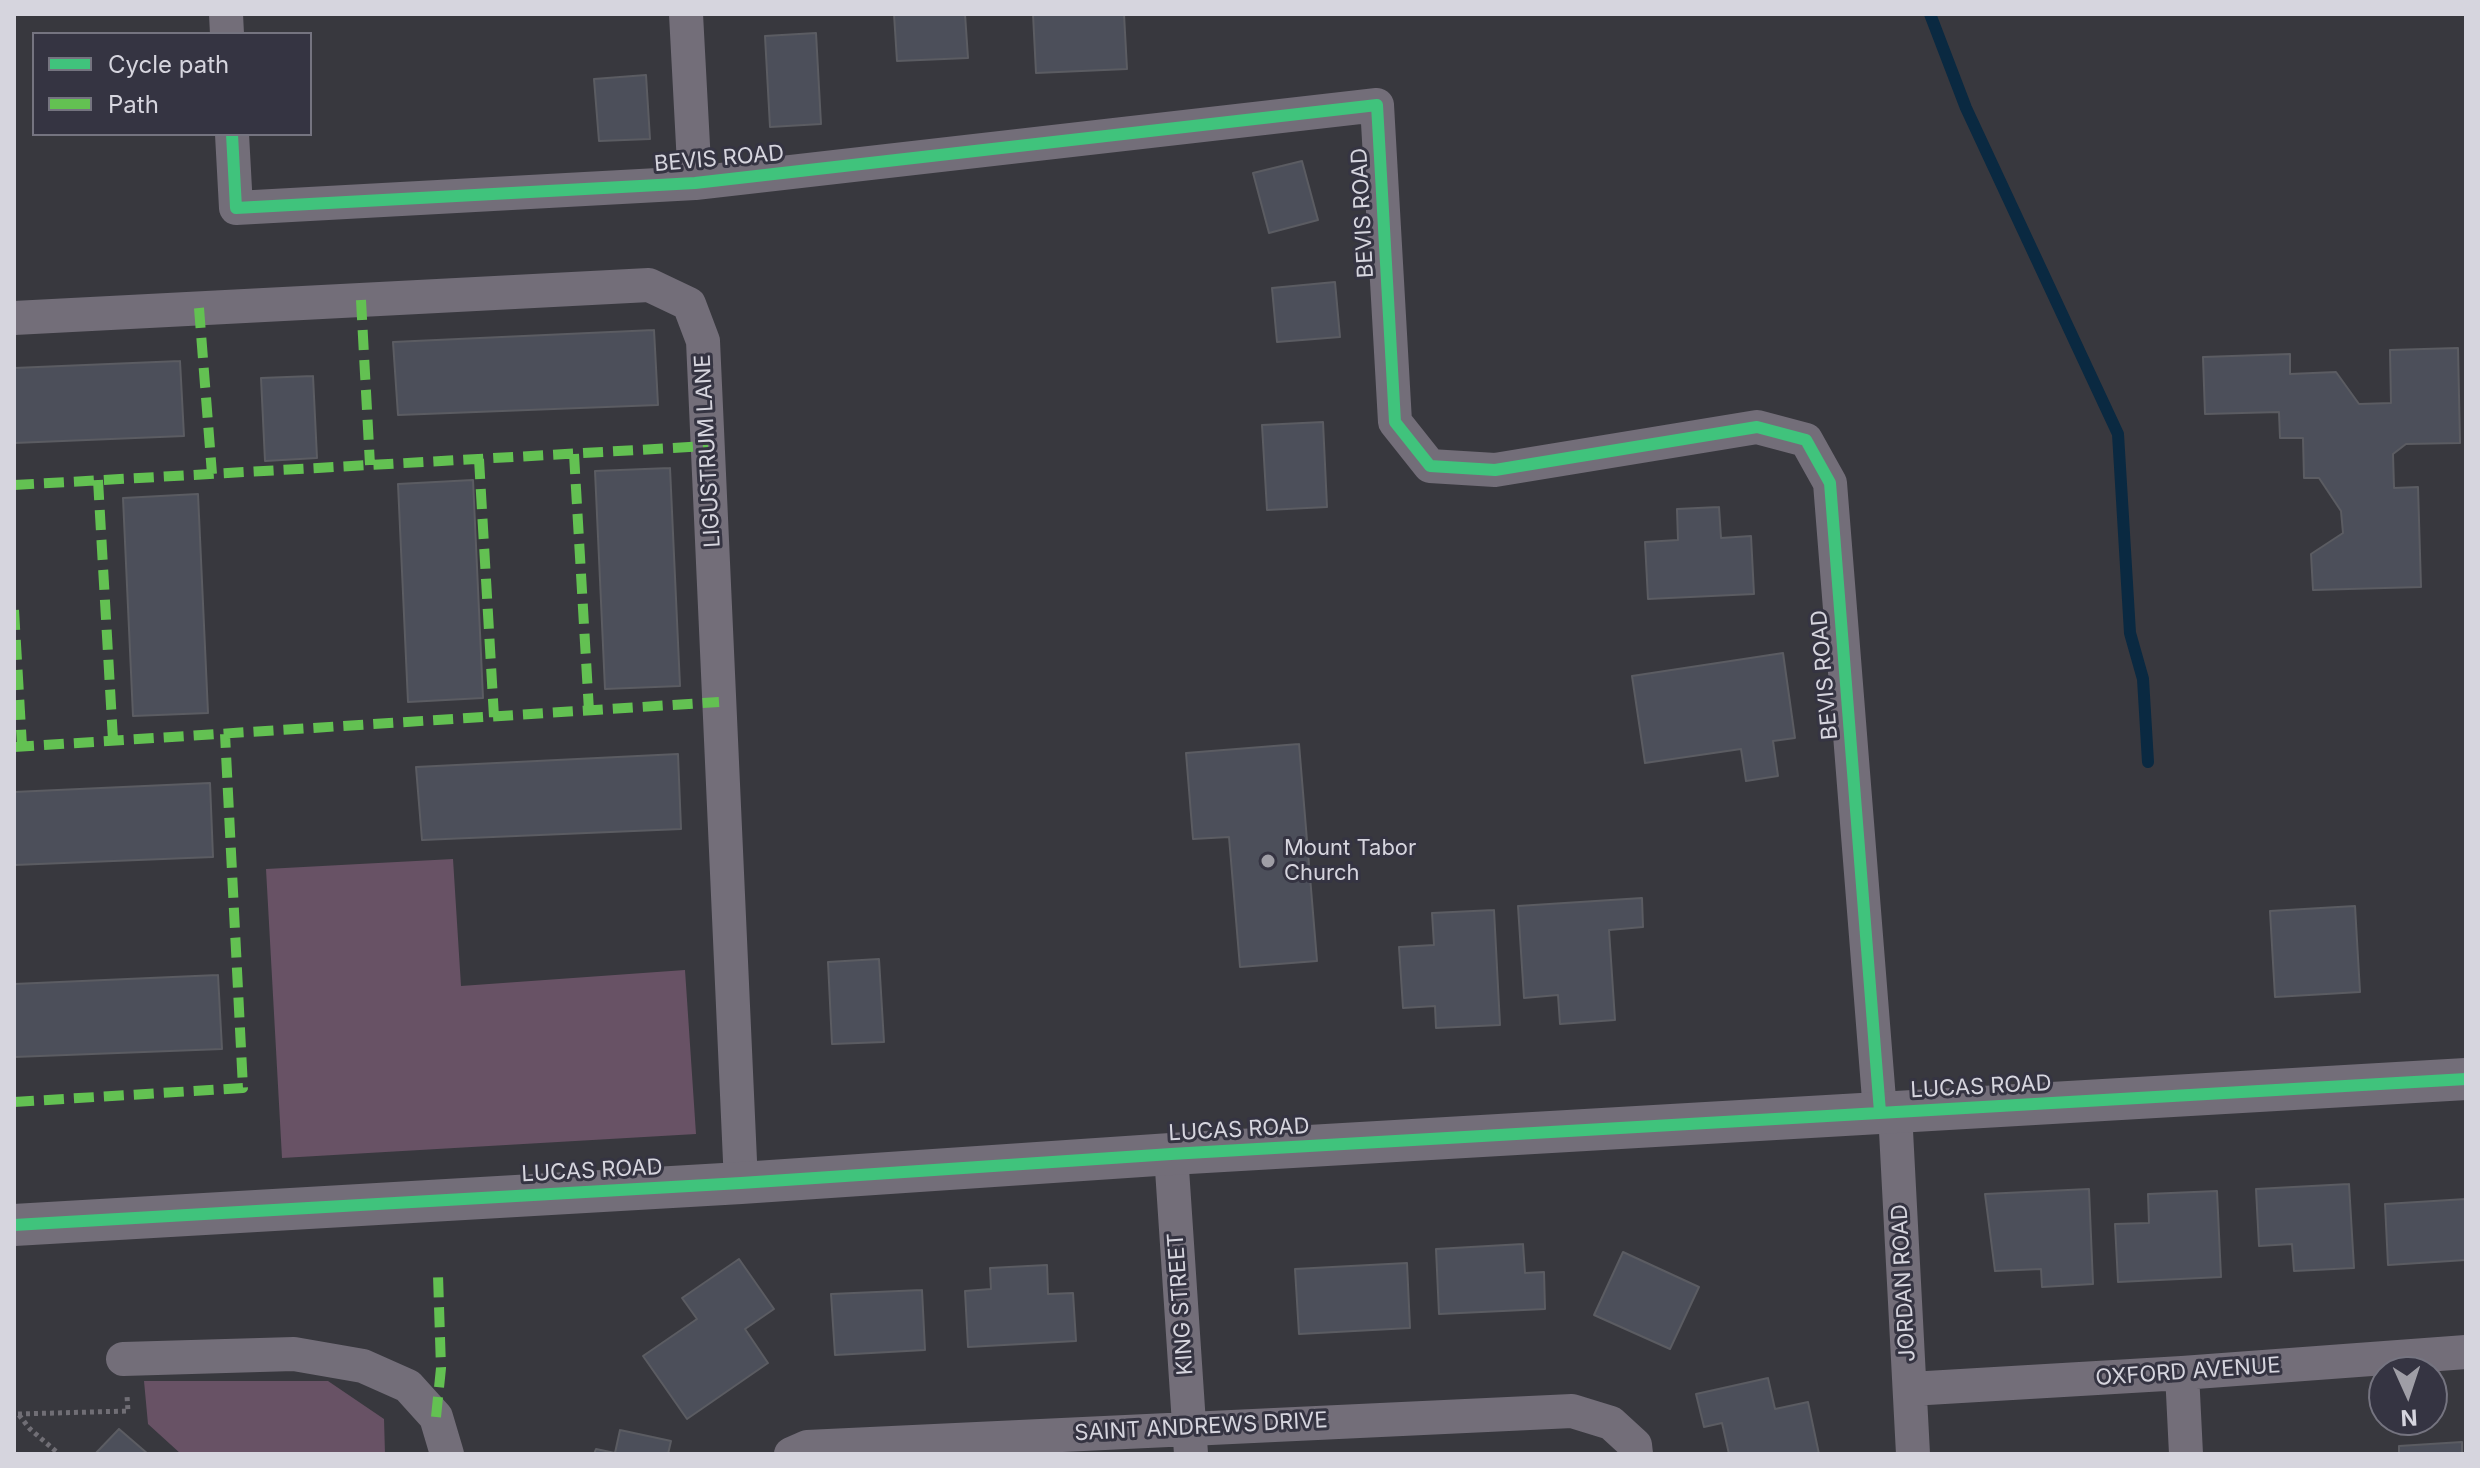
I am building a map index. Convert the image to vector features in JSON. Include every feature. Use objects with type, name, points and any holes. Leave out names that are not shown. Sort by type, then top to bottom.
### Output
[{"type":"street","name":"BEVIS ROAD","points":[[686,14],[695,183]]},
{"type":"street","name":"BEVIS ROAD","points":[[232,136],[236,208],[695,183],[1377,105],[1395,422],[1430,466],[1495,470],[1757,427],[1806,440],[1830,483],[1888,1112]]},
{"type":"street","name":"LIGUSTRUM LANE","points":[[14,318],[649,285],[689,304],[703,341],[741,1183]]},
{"type":"street","name":"LUCAS ROAD","points":[[14,1225],[2466,1079]]},
{"type":"street","name":"JORDAN ROAD","points":[[1888,1112],[1913,1454]]},
{"type":"street","name":"KING STREET","points":[[1171,1154],[1190,1441]]},
{"type":"street","name":"OXFORD AVENUE","points":[[1910,1389],[2466,1352]]},
{"type":"street","points":[[123,1359],[294,1354],[363,1366],[408,1386],[436,1417],[447,1454]]},
{"type":"street","points":[[2182,1373],[2186,1454]]},
{"type":"street","name":"SAINT ANDREWS DRIVE","points":[[791,1454],[807,1447],[1190,1441],[1572,1411],[1611,1423],[1635,1445],[1636,1454]]},
{"type":"path","points":[[59,1454],[18,1414],[128,1411],[123,1359]]},
{"type":"shaded area","points":[[453,859],[461,986],[685,970],[696,1134],[282,1158],[266,869]]},
{"type":"shaded area","points":[[144,1381],[328,1381],[384,1419],[385,1454],[181,1454],[148,1424]]},
{"type":"building","points":[[894,14],[965,14],[968,58],[897,61]]},
{"type":"building","points":[[1033,14],[1124,14],[1127,69],[1036,73]]},
{"type":"building","points":[[816,33],[821,124],[770,127],[765,36]]},
{"type":"building","points":[[646,75],[650,139],[599,141],[594,79]]},
{"type":"building","points":[[1302,161],[1318,220],[1269,233],[1253,173]]},
{"type":"building","points":[[1335,282],[1340,337],[1277,342],[1272,288]]},
{"type":"building","points":[[654,330],[658,405],[398,415],[393,342]]},
{"type":"building","points":[[2458,348],[2460,443],[2406,444],[2393,454],[2394,488],[2418,487],[2421,587],[2313,590],[2311,554],[2343,533],[2341,511],[2319,478],[2304,478],[2303,438],[2280,438],[2279,412],[2205,414],[2203,357],[2290,354],[2290,374],[2336,372],[2359,404],[2391,403],[2390,350]]},
{"type":"building","points":[[180,361],[184,436],[14,443],[14,368]]},
{"type":"building","points":[[313,376],[317,458],[265,461],[261,378]]},
{"type":"building","points":[[1323,422],[1327,507],[1267,510],[1262,425]]},
{"type":"building","points":[[670,468],[680,686],[605,689],[595,471]]},
{"type":"building","points":[[473,480],[483,698],[408,702],[398,484]]},
{"type":"building","points":[[198,494],[208,713],[133,716],[123,498]]},
{"type":"building","points":[[1719,507],[1721,538],[1751,536],[1754,594],[1648,599],[1645,542],[1678,540],[1677,509]]},
{"type":"building","points":[[1783,653],[1795,738],[1773,741],[1778,776],[1746,781],[1741,749],[1645,763],[1632,676]]},
{"type":"building","points":[[1299,744],[1317,961],[1240,967],[1229,837],[1193,839],[1186,753]]},
{"type":"building","points":[[678,754],[681,829],[422,840],[416,767]]},
{"type":"building","points":[[210,783],[213,857],[14,865],[14,792]]},
{"type":"building","points":[[1642,898],[1643,927],[1609,930],[1615,1020],[1560,1024],[1558,995],[1524,998],[1518,906]]},
{"type":"building","points":[[2355,906],[2360,992],[2275,997],[2270,911]]},
{"type":"building","points":[[1494,910],[1500,1025],[1436,1028],[1435,1006],[1403,1008],[1399,947],[1434,945],[1432,913]]},
{"type":"building","points":[[879,959],[884,1042],[832,1044],[828,962]]},
{"type":"building","points":[[218,975],[222,1049],[14,1057],[14,984]]},
{"type":"building","points":[[2349,1184],[2354,1268],[2294,1271],[2292,1244],[2259,1246],[2256,1189]]},
{"type":"building","points":[[2089,1189],[2093,1284],[2042,1287],[2041,1269],[1995,1271],[1985,1194]]},
{"type":"building","points":[[2217,1191],[2221,1277],[2118,1282],[2115,1224],[2149,1223],[2148,1194]]},
{"type":"building","points":[[2466,1199],[2466,1260],[2388,1265],[2385,1204]]},
{"type":"building","points":[[1523,1244],[1525,1273],[1544,1272],[1545,1309],[1439,1314],[1436,1249]]},
{"type":"building","points":[[1623,1252],[1699,1287],[1670,1349],[1594,1315]]},
{"type":"building","points":[[739,1259],[774,1309],[745,1329],[768,1363],[687,1419],[643,1356],[697,1319],[682,1298]]},
{"type":"building","points":[[1407,1263],[1410,1328],[1299,1334],[1295,1269]]},
{"type":"building","points":[[1047,1265],[1048,1294],[1073,1293],[1076,1341],[968,1347],[965,1291],[991,1289],[990,1268]]},
{"type":"building","points":[[922,1290],[925,1350],[835,1355],[831,1294]]},
{"type":"building","points":[[1768,1378],[1775,1409],[1808,1402],[1819,1454],[1729,1454],[1722,1423],[1704,1427],[1696,1394]]},
{"type":"building","points":[[119,1429],[148,1454],[95,1454]]},
{"type":"building","points":[[620,1430],[671,1441],[668,1454],[594,1454],[596,1449],[615,1453]]},
{"type":"building","points":[[2462,1442],[2462,1454],[2399,1454],[2399,1446]]},
{"type":"waterway","points":[[1930,14],[1966,108],[2118,434],[2130,633],[2143,679],[2148,762]]},
{"type":"marked path","points":[[361,300],[370,465]]},
{"type":"marked path","points":[[199,308],[212,474]]},
{"type":"marked path","points":[[14,485],[708,446]]},
{"type":"marked path","points":[[574,454],[589,711]]},
{"type":"marked path","points":[[479,459],[494,717]]},
{"type":"marked path","points":[[98,480],[113,740]]},
{"type":"marked path","points":[[14,610],[22,746]]},
{"type":"marked path","points":[[14,747],[719,702]]},
{"type":"marked path","points":[[14,1102],[243,1088],[225,734]]},
{"type":"marked path","points":[[436,1417],[441,1368],[438,1275]]},
{"type":"cycle path","points":[[232,136],[236,208],[695,183],[1377,105],[1395,422],[1430,466],[1495,470],[1757,427],[1806,440],[1830,483],[1880,1112]]},
{"type":"cycle path","points":[[14,1225],[2466,1079]]},
{"type":"place","name":"Mount Tabor Church","points":[[1268,861]]}]
